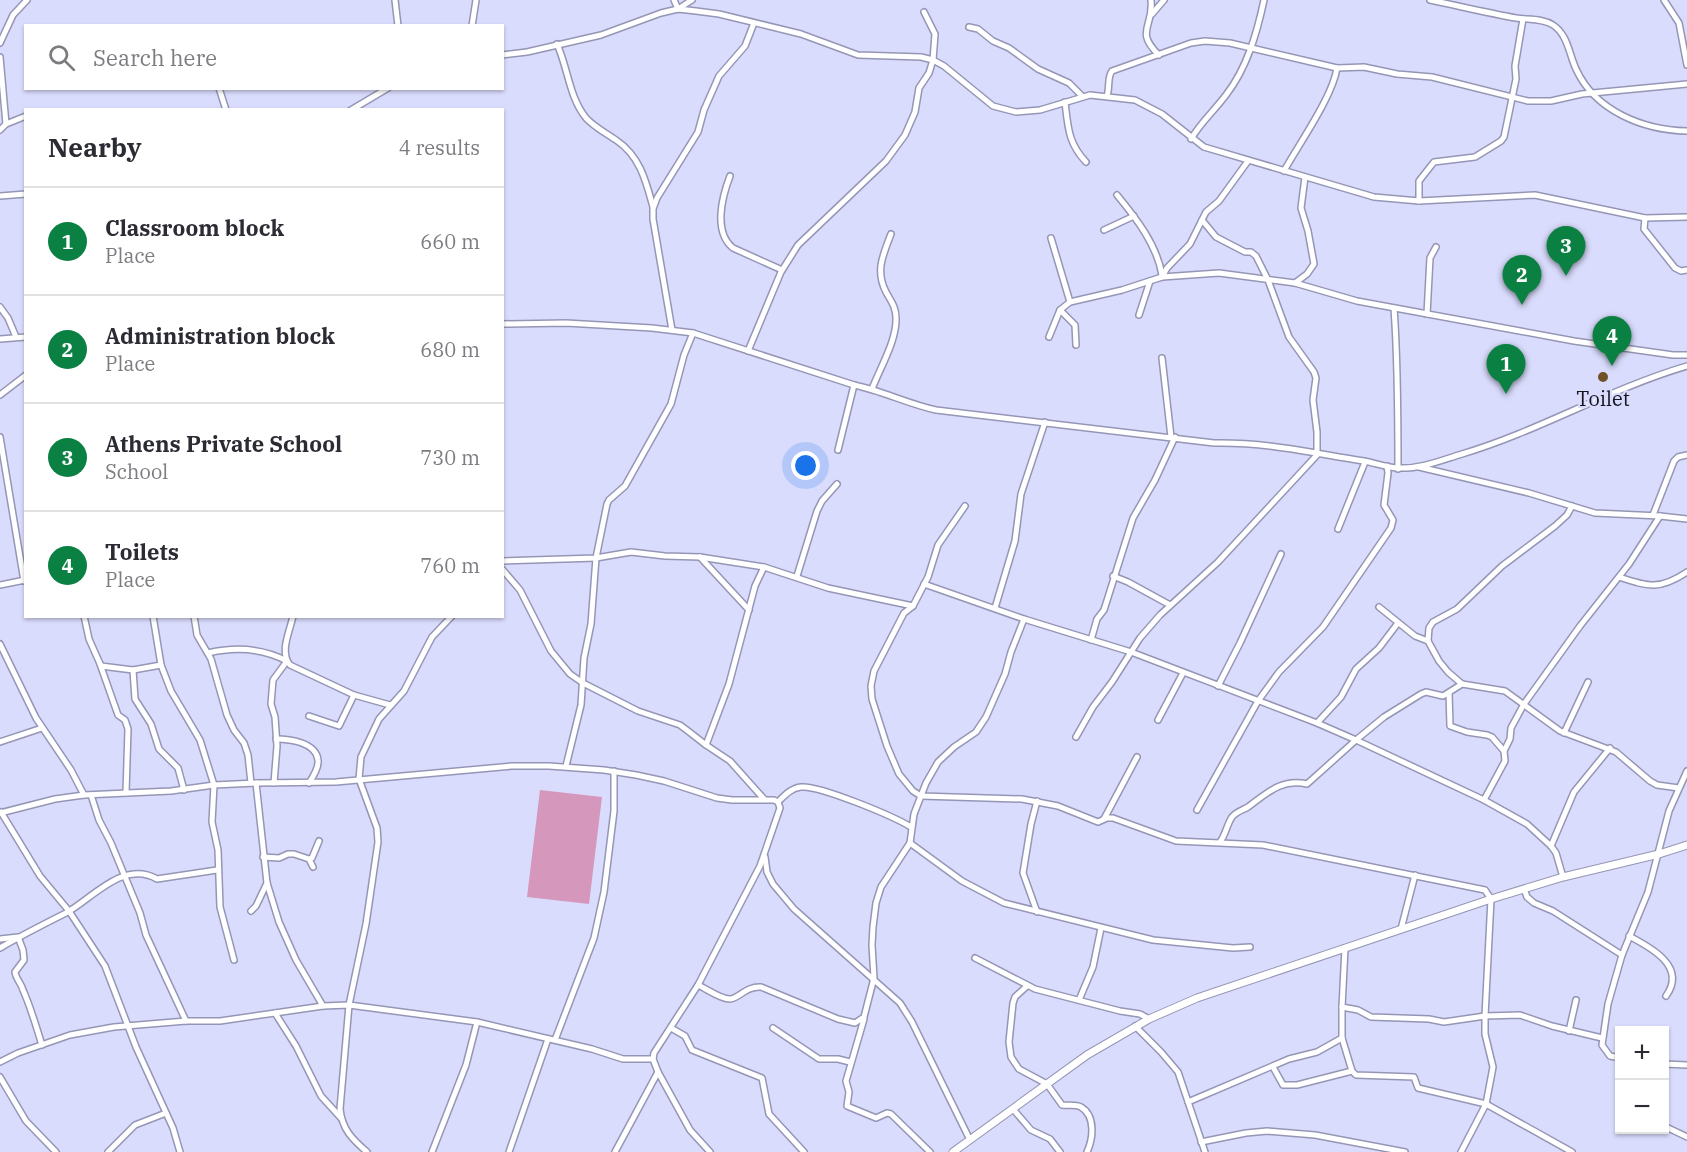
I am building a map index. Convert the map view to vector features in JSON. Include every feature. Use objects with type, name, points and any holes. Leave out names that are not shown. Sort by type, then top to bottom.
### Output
[{"type":"street","points":[[0,43],[13,15],[27,0]]},
{"type":"street","points":[[395,0],[398,24]]},
{"type":"street","points":[[472,24],[476,0]]},
{"type":"street","points":[[674,0],[678,9]]},
{"type":"street","points":[[504,55],[527,52],[601,35],[678,9],[692,0]]},
{"type":"street","points":[[1151,0],[1151,15],[1145,33],[1151,47],[1159,55]]},
{"type":"street","points":[[1151,15],[1164,0]]},
{"type":"street","points":[[1191,139],[1205,118],[1234,84],[1251,47],[1264,0]]},
{"type":"street","points":[[1430,0],[1546,22],[1558,29],[1569,47],[1576,70],[1592,93],[1609,109],[1648,126],[1687,131]]},
{"type":"street","points":[[1664,0],[1678,23],[1687,65]]},
{"type":"street","points":[[678,9],[719,14],[801,34],[858,55],[921,57],[933,60],[944,66],[982,98],[1000,108],[1016,112],[1051,107],[1082,96],[1127,98],[1149,106],[1204,147],[1374,197],[1419,201],[1535,195],[1645,218],[1687,217]]},
{"type":"street","points":[[748,351],[782,270],[803,239],[886,161],[898,147],[911,123],[919,88],[929,73],[933,60],[935,34],[924,12]]},
{"type":"street","points":[[1419,201],[1419,181],[1434,162],[1474,157],[1501,141],[1504,136],[1516,79],[1515,66],[1523,19]]},
{"type":"street","points":[[653,209],[657,198],[698,132],[704,110],[719,75],[745,46],[754,23]]},
{"type":"street","points":[[969,27],[978,29],[1038,69],[1069,82],[1082,96]]},
{"type":"street","points":[[1107,96],[1112,71],[1198,41],[1218,41],[1251,47],[1336,68],[1364,67],[1397,74],[1432,77],[1528,101],[1551,101],[1568,96],[1687,84]]},
{"type":"street","points":[[557,44],[577,103],[586,118],[595,127],[618,141],[641,166],[653,209],[672,330]]},
{"type":"street","points":[[0,57],[6,124]]},
{"type":"street","points":[[1284,171],[1333,84],[1336,68]]},
{"type":"street","points":[[220,90],[225,108]]},
{"type":"street","points":[[354,108],[385,90]]},
{"type":"street","points":[[1065,102],[1071,142],[1086,162]]},
{"type":"street","points":[[0,130],[6,124],[24,117]]},
{"type":"street","points":[[1162,277],[1167,268],[1190,244],[1206,212],[1219,201],[1248,161]]},
{"type":"street","points":[[730,176],[719,217],[728,244],[782,270]]},
{"type":"street","points":[[1295,283],[1307,274],[1314,264],[1301,208],[1305,177]]},
{"type":"street","points":[[0,196],[24,194]]},
{"type":"street","points":[[1118,195],[1134,216],[1155,252],[1160,263],[1162,277]]},
{"type":"street","points":[[1104,230],[1134,216]]},
{"type":"street","points":[[1645,218],[1644,229],[1675,268],[1681,271],[1687,270]]},
{"type":"street","points":[[1076,737],[1093,707],[1140,638],[1170,605],[1218,562],[1317,455],[1313,400],[1316,375],[1289,337],[1268,280],[1253,253],[1245,252],[1216,237],[1202,220]]},
{"type":"street","points":[[872,389],[897,326],[896,308],[885,291],[879,271],[891,234]]},
{"type":"street","points":[[1051,238],[1070,302]]},
{"type":"street","points":[[1427,314],[1430,258],[1436,247]]},
{"type":"street","points":[[1049,337],[1060,310],[1070,302],[1122,290],[1162,277],[1219,273],[1295,283],[1357,301],[1574,341],[1687,355]]},
{"type":"street","points":[[1139,315],[1150,281]]},
{"type":"street","points":[[0,307],[8,318],[16,337]]},
{"type":"street","points":[[1394,308],[1399,399],[1398,469]]},
{"type":"street","points":[[1060,310],[1075,325],[1076,345]]},
{"type":"street","points":[[504,324],[536,322],[693,333],[872,389],[916,406],[936,410],[1214,443],[1280,446],[1398,469],[1419,467],[1497,442],[1610,394],[1687,366]]},
{"type":"street","points":[[566,766],[581,705],[596,558],[607,504],[625,486],[671,404],[684,355],[693,333]]},
{"type":"street","points":[[0,339],[24,337]]},
{"type":"street","points":[[1091,640],[1097,619],[1104,610],[1133,518],[1155,480],[1173,437],[1161,357]]},
{"type":"street","points":[[0,395],[24,377]]},
{"type":"street","points":[[838,450],[854,385]]},
{"type":"street","points":[[995,608],[1015,541],[1021,494],[1045,422]]},
{"type":"street","points":[[0,438],[24,574]]},
{"type":"street","points":[[1653,515],[1674,461],[1678,457],[1687,455]]},
{"type":"street","points":[[1338,529],[1365,462]]},
{"type":"street","points":[[1197,810],[1258,701],[1279,672],[1323,627],[1391,528],[1393,520],[1384,505],[1387,466]]},
{"type":"street","points":[[1419,467],[1529,493],[1595,513],[1687,519]]},
{"type":"street","points":[[797,576],[817,511],[822,501],[837,484]]},
{"type":"street","points":[[965,506],[938,544],[914,606],[904,614],[881,656],[871,686],[875,714],[895,765],[908,786],[921,796],[1037,801],[1058,806],[1092,820],[1102,821],[1113,818],[1176,841],[1263,845],[1485,890],[1491,899],[1485,1034],[1493,1067],[1486,1104],[1461,1152]]},
{"type":"street","points":[[1572,506],[1567,515],[1555,526],[1502,566],[1457,609],[1434,622],[1429,628],[1428,641],[1443,667],[1462,684],[1497,689],[1512,695],[1544,721],[1564,733],[1610,748],[1657,785],[1679,788]]},
{"type":"street","points":[[1484,800],[1505,761],[1504,752],[1510,739],[1511,728],[1524,704],[1580,626],[1619,577],[1660,516]]},
{"type":"street","points":[[504,561],[596,558],[631,552],[700,557],[764,567],[834,589],[914,606]]},
{"type":"street","points":[[1218,686],[1281,554]]},
{"type":"street","points":[[700,557],[749,610]]},
{"type":"street","points":[[706,745],[729,684],[755,586],[764,567]]},
{"type":"street","points":[[504,571],[520,590],[551,651],[570,674],[647,715],[680,726],[735,765],[764,799]]},
{"type":"street","points":[[1619,577],[1639,583],[1664,585],[1687,572]]},
{"type":"street","points":[[1113,576],[1170,605]]},
{"type":"street","points":[[0,585],[24,580]]},
{"type":"street","points":[[924,584],[1024,620],[1131,652],[1356,740],[1484,800],[1527,824],[1556,853],[1563,877]]},
{"type":"street","points":[[1379,607],[1415,636],[1428,641]]},
{"type":"street","points":[[84,618],[89,639],[118,715],[125,720],[128,729],[126,793]]},
{"type":"street","points":[[153,618],[161,665],[171,691],[200,740],[214,785],[212,822],[218,850],[220,907],[234,960]]},
{"type":"street","points":[[194,618],[200,642],[208,653],[227,715],[234,730],[244,743],[248,755],[262,827],[267,883],[279,922],[296,960],[323,1006]]},
{"type":"street","points":[[274,783],[276,739],[275,713],[271,704],[273,680],[287,661],[285,646],[292,618]]},
{"type":"street","points":[[341,1118],[349,1005],[366,924],[378,842],[377,828],[359,779],[363,750],[379,719],[404,691],[432,637],[450,618]]},
{"type":"street","points":[[930,1152],[891,1114],[887,1113],[876,1118],[849,1108],[846,1103],[849,1092],[846,1081],[850,1062],[874,978],[872,945],[878,894],[910,843],[911,827],[921,796],[938,762],[954,747],[976,732],[986,717],[1005,674],[1024,620]]},
{"type":"street","points":[[1317,723],[1341,697],[1356,669],[1379,648],[1398,623]]},
{"type":"street","points":[[0,644],[19,687],[42,728],[88,795],[140,912],[146,935],[186,1021]]},
{"type":"street","points":[[208,653],[243,649],[272,655],[354,695],[390,705]]},
{"type":"street","points":[[100,664],[103,667],[133,670],[161,665]]},
{"type":"street","points":[[133,670],[135,699],[151,724],[159,749],[178,768],[184,790]]},
{"type":"street","points":[[1158,720],[1183,673]]},
{"type":"street","points":[[1564,733],[1588,682]]},
{"type":"street","points":[[1220,842],[1227,833],[1229,822],[1257,799],[1279,785],[1295,781],[1307,784],[1384,717],[1421,694],[1426,692],[1443,696],[1462,684]]},
{"type":"street","points":[[1449,693],[1450,726],[1492,737],[1504,752]]},
{"type":"street","points":[[309,716],[339,726],[354,695]]},
{"type":"street","points":[[0,742],[42,728]]},
{"type":"street","points":[[276,739],[298,741],[305,744],[316,755],[318,762],[309,783]]},
{"type":"street","points":[[1551,846],[1574,792],[1610,748]]},
{"type":"street","points":[[1102,821],[1137,757]]},
{"type":"street","points":[[180,1152],[105,966],[69,911],[40,876],[1,813],[55,799],[88,795],[184,790],[214,785],[309,783],[512,766],[566,766],[614,771],[664,781],[717,798],[742,801],[764,799],[778,802]]},
{"type":"street","points":[[509,1152],[551,1039],[594,938],[604,892],[614,811],[614,771]]},
{"type":"street","points":[[1615,1057],[1610,1056],[1602,1045],[1608,1004],[1622,955],[1648,892],[1662,836],[1687,771]]},
{"type":"street","points":[[778,802],[794,788],[806,787],[872,808],[911,827]]},
{"type":"street","points":[[1037,801],[1023,873],[1037,912]]},
{"type":"street","points":[[710,1152],[690,1130],[653,1059],[658,1047],[698,985],[765,856],[780,808],[778,802]]},
{"type":"street","points":[[309,860],[320,841]]},
{"type":"street","points":[[910,843],[975,888],[1004,903],[1153,940],[1233,948],[1250,947]]},
{"type":"street","points":[[953,1152],[1087,1055],[1135,1026],[1197,998],[1491,899],[1563,877],[1659,854],[1687,844]]},
{"type":"street","points":[[263,857],[279,858],[294,854],[309,860],[313,867]]},
{"type":"street","points":[[765,856],[767,872],[773,884],[794,909],[900,1002],[970,1140]]},
{"type":"street","points":[[0,948],[69,911],[103,885],[125,876],[148,875],[157,879],[217,870]]},
{"type":"street","points":[[1401,929],[1415,875]]},
{"type":"street","points":[[251,911],[256,906],[267,883]]},
{"type":"street","points":[[1524,889],[1527,897],[1534,903],[1553,911],[1622,955]]},
{"type":"street","points":[[1079,1000],[1093,967],[1101,928]]},
{"type":"street","points":[[1629,936],[1673,958]]},
{"type":"street","points":[[0,939],[18,937]]},
{"type":"street","points":[[18,937],[24,960],[15,972],[34,1017],[42,1045]]},
{"type":"street","points":[[1346,948],[1342,1038],[1352,1071],[1356,1075],[1414,1077],[1418,1088],[1486,1104],[1572,1152]]},
{"type":"street","points":[[975,958],[1027,986],[1120,1011],[1140,1014],[1149,1019]]},
{"type":"street","points":[[698,985],[729,999],[733,999],[749,988],[761,987],[838,1019],[855,1023],[864,1017]]},
{"type":"street","points":[[1027,986],[1015,997],[1012,1004],[1011,1057],[1019,1069],[1047,1084],[1062,1105],[1080,1106],[1087,1114],[1092,1134],[1087,1152]]},
{"type":"street","points":[[1666,996],[1677,987]]},
{"type":"street","points":[[1569,1031],[1576,1000]]},
{"type":"street","points":[[0,1062],[70,1035],[129,1025],[220,1021],[323,1006],[349,1005],[477,1022],[592,1049],[623,1059],[653,1059]]},
{"type":"street","points":[[1342,1007],[1358,1010],[1371,1017],[1429,1019],[1444,1022],[1485,1016],[1520,1015],[1569,1031],[1602,1038]]},
{"type":"street","points":[[275,1013],[296,1046],[321,1096],[341,1118],[350,1136],[367,1152]]},
{"type":"street","points":[[432,1152],[466,1065],[477,1022]]},
{"type":"street","points":[[1135,1026],[1175,1068],[1183,1084],[1205,1152]]},
{"type":"street","points":[[671,1028],[686,1036],[692,1050],[762,1078],[769,1114],[804,1152]]},
{"type":"street","points":[[773,1028],[819,1059],[838,1059],[850,1062]]},
{"type":"street","points":[[1188,1102],[1289,1059],[1317,1052],[1342,1038]]},
{"type":"street","points":[[1669,1064],[1687,1065]]},
{"type":"street","points":[[1273,1067],[1283,1085],[1297,1084],[1352,1071]]},
{"type":"street","points":[[615,1152],[658,1072]]},
{"type":"street","points":[[0,1077],[26,1121],[56,1152]]},
{"type":"street","points":[[1013,1108],[1031,1130],[1050,1139],[1060,1152]]},
{"type":"street","points":[[108,1152],[135,1125],[166,1113]]},
{"type":"street","points":[[1669,1128],[1687,1137]]},
{"type":"street","points":[[1202,1142],[1267,1131],[1315,1136],[1405,1152]]},
{"type":"street","points":[[963,1145],[968,1152]]},
{"type":"shaded area","points":[[540,790],[602,797],[589,904],[527,897]]},
{"type":"place","name":"Athens Private School","points":[[1566,276]]},
{"type":"place","name":"Administration block","points":[[1522,305]]},
{"type":"place","name":"Toilets","points":[[1612,366]]},
{"type":"place","name":"Toilet","points":[[1603,377]]},
{"type":"place","name":"Classroom block","points":[[1506,394]]}]
